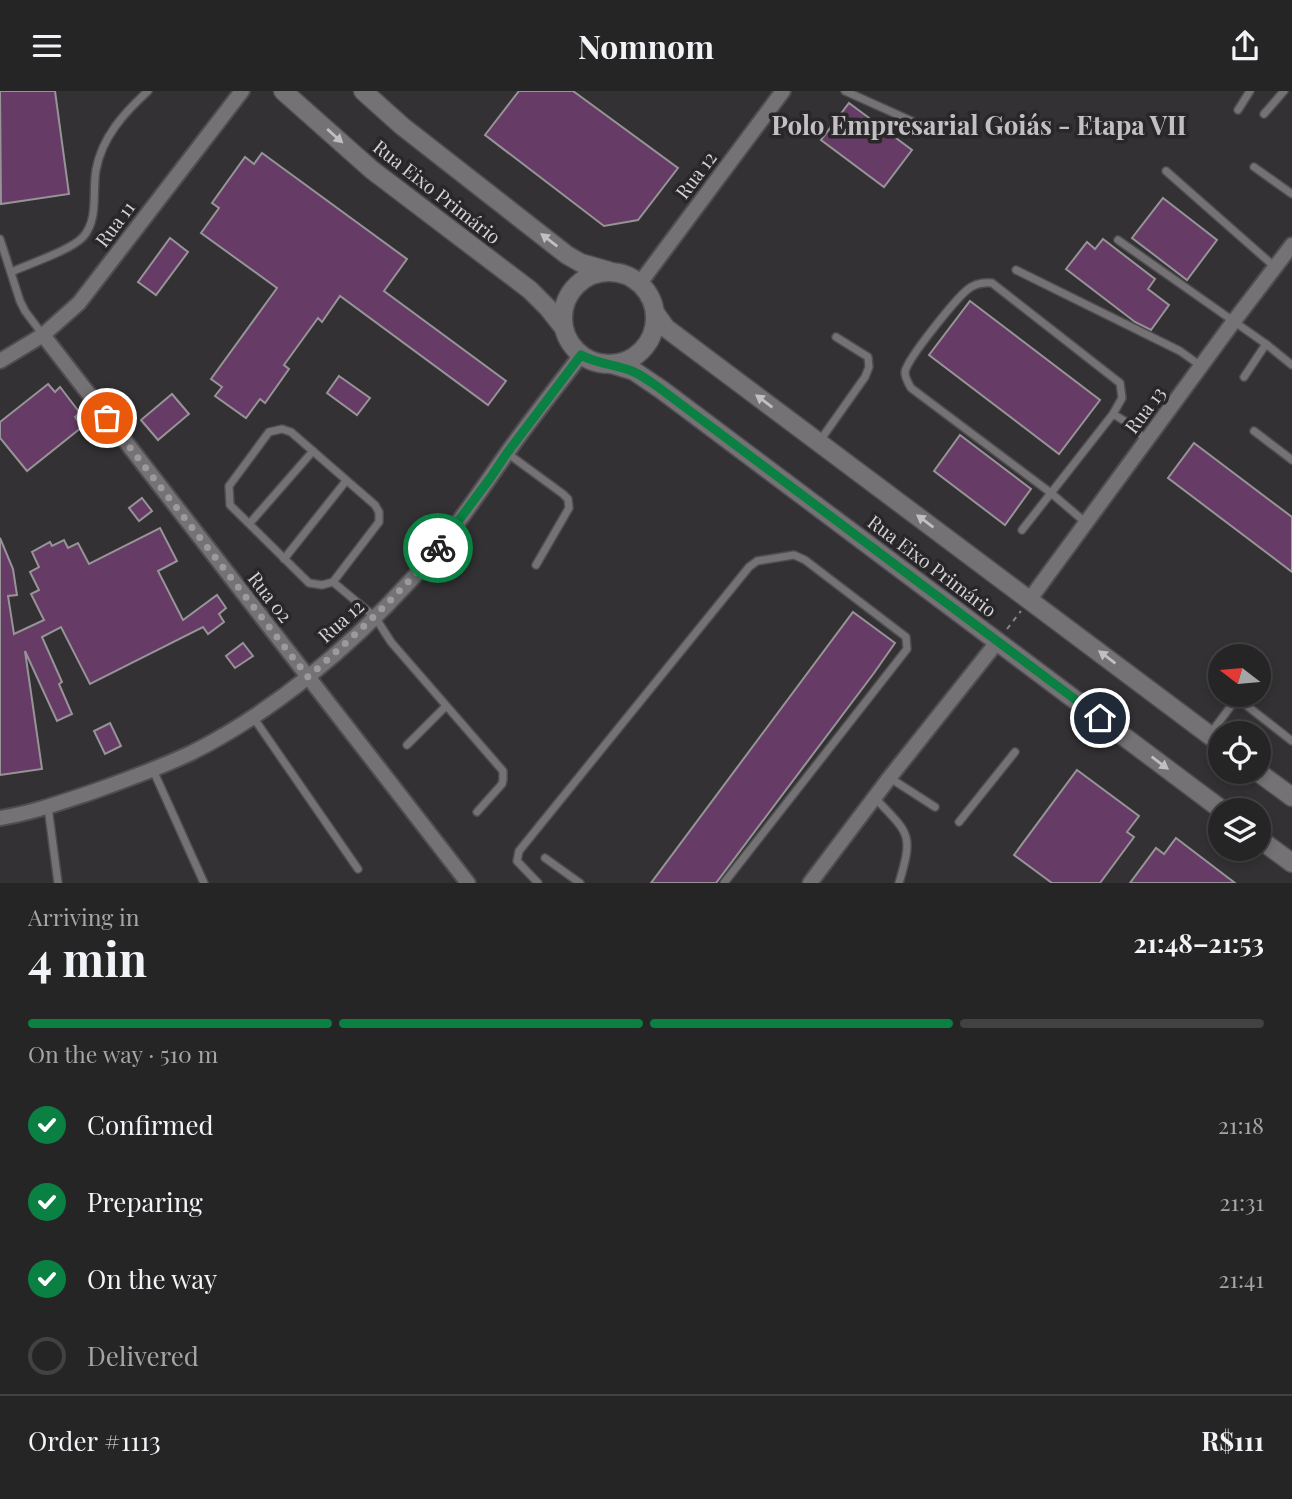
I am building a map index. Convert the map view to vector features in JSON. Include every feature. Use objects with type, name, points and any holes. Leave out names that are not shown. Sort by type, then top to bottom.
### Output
[{"type":"street","name":"Rua 11","points":[[0,361],[43,335],[79,303],[242,91]]},
{"type":"street","name":"Rua Eixo Primário","points":[[284,91],[372,170],[530,291],[563,327]]},
{"type":"street","name":"Rua Eixo Primário","points":[[363,91],[402,126],[567,255],[581,263],[609,271]]},
{"type":"street","name":"Rua 12","points":[[640,283],[783,91]]},
{"type":"street","name":"Rua 13","points":[[1030,599],[1234,321],[1290,251]]},
{"type":"street","points":[[609,271],[626,274],[640,283],[648,292],[656,314],[648,343],[638,354],[611,364],[590,361],[573,347],[563,327],[562,313],[573,288],[583,279],[595,273],[609,271]]},
{"type":"street","name":"Rua Eixo Primário","points":[[656,314],[666,328],[1208,734]]},
{"type":"street","name":"Rua 02","points":[[43,335],[468,883]]},
{"type":"street","name":"Rua 12","points":[[0,818],[48,807],[153,770],[192,752],[253,717],[308,677],[413,579],[581,355]]},
{"type":"street","name":"Rua Eixo Primário","points":[[611,364],[634,372],[662,390],[1208,799]]},
{"type":"street","points":[[810,883],[998,641]]},
{"type":"street","points":[[1271,782],[1292,797]]},
{"type":"street","points":[[1271,848],[1292,863]]},
{"type":"lane","points":[[11,272],[75,244],[84,235],[90,226],[96,171],[107,137],[121,117],[148,91]]},
{"type":"lane","points":[[845,91],[925,127]]},
{"type":"lane","points":[[1238,110],[1250,91]]},
{"type":"lane","points":[[1264,114],[1284,91]]},
{"type":"lane","points":[[1254,166],[1292,194]]},
{"type":"lane","points":[[1166,171],[1275,267]]},
{"type":"lane","points":[[0,239],[25,311],[43,335]]},
{"type":"lane","points":[[1118,240],[1292,365]]},
{"type":"lane","points":[[1016,270],[1180,351],[1201,366]]},
{"type":"lane","points":[[1022,530],[1051,493],[1113,414],[1122,398],[1121,383],[992,283],[984,282],[968,289],[916,349],[905,372],[907,380],[911,388],[1051,493],[1085,522]]},
{"type":"lane","points":[[819,442],[865,377],[869,367],[868,358],[836,337]]},
{"type":"lane","points":[[1244,377],[1266,344]]},
{"type":"lane","points":[[1113,414],[1128,423],[1146,440]]},
{"type":"lane","points":[[282,429],[291,432],[313,451],[379,512],[379,522],[333,582],[322,585],[309,583],[230,505],[229,486],[269,432],[282,429]]},
{"type":"lane","points":[[1254,431],[1292,460]]},
{"type":"lane","points":[[250,523],[313,451]]},
{"type":"lane","points":[[507,453],[563,494],[569,503],[569,508],[536,565]]},
{"type":"lane","points":[[284,559],[346,481]]},
{"type":"lane","points":[[538,883],[517,860],[519,851],[749,567],[757,561],[794,555],[805,560],[906,637],[907,649],[724,883]]},
{"type":"lane","points":[[333,582],[375,617],[391,642],[503,771],[502,784],[477,812]]},
{"type":"lane","points":[[1224,721],[1237,698],[1266,721]]},
{"type":"lane","points":[[407,745],[446,706]]},
{"type":"lane","points":[[253,717],[358,869]]},
{"type":"lane","points":[[1271,725],[1292,741]]},
{"type":"lane","points":[[959,823],[1015,752]]},
{"type":"lane","points":[[153,770],[204,883]]},
{"type":"lane","points":[[890,777],[935,807]]},
{"type":"lane","points":[[874,798],[907,835],[906,860],[899,883]]},
{"type":"lane","points":[[48,807],[58,883]]},
{"type":"lane","points":[[545,857],[580,883]]},
{"type":"path","points":[[998,641],[1030,599]]},
{"type":"building","points":[[0,91],[55,91],[69,194],[1,204]]},
{"type":"building","points":[[519,91],[573,91],[678,168],[638,220],[604,226],[485,135]]},
{"type":"building","points":[[849,103],[912,150],[884,187],[821,140]]},
{"type":"building","points":[[262,153],[407,259],[384,291],[506,381],[488,405],[340,296],[322,322],[318,318],[284,365],[289,369],[265,403],[260,399],[246,418],[215,396],[222,387],[211,379],[277,288],[201,233],[219,208],[212,203],[245,157],[254,164]]},
{"type":"building","points":[[1163,198],[1217,240],[1187,280],[1132,238]]},
{"type":"building","points":[[170,238],[188,252],[156,295],[138,282]]},
{"type":"building","points":[[1103,239],[1155,279],[1148,289],[1169,305],[1151,330],[1135,322],[1066,269],[1087,242],[1095,249]]},
{"type":"building","points":[[970,301],[1100,400],[1059,454],[929,355]]},
{"type":"building","points":[[339,376],[370,398],[357,415],[327,393]]},
{"type":"building","points":[[48,384],[55,392],[60,387],[80,413],[75,417],[82,427],[27,471],[0,438],[0,422]]},
{"type":"building","points":[[172,394],[189,414],[158,440],[141,420]]},
{"type":"building","points":[[960,435],[1031,489],[1005,525],[934,471]]},
{"type":"building","points":[[1194,443],[1292,517],[1292,572],[1168,478]]},
{"type":"building","points":[[142,498],[152,511],[139,521],[129,508]]},
{"type":"building","points":[[160,528],[177,561],[158,571],[183,620],[217,595],[226,608],[219,614],[224,622],[208,634],[203,627],[90,684],[61,627],[42,637],[62,682],[59,684],[72,714],[57,721],[25,651],[42,769],[0,775],[0,538],[13,569],[17,595],[8,596],[14,634],[44,620],[31,594],[39,590],[30,572],[39,567],[32,552],[50,542],[52,546],[64,540],[68,548],[78,543],[89,564]]},
{"type":"building","points":[[853,612],[895,643],[874,673],[716,883],[651,883]]},
{"type":"building","points":[[243,643],[253,656],[235,668],[226,656]]},
{"type":"building","points":[[110,723],[121,746],[105,754],[94,731]]},
{"type":"building","points":[[1077,770],[1139,816],[1127,832],[1134,837],[1100,883],[1052,883],[1014,855]]},
{"type":"building","points":[[1176,838],[1235,883],[1130,883],[1156,848],[1164,854]]},
{"type":"way so far","points":[[107,418],[308,677],[375,617],[413,579],[438,548]]},
{"type":"district","name":"Polo Empresarial Goiás - Etapa VII","points":[[979,126]]},
{"type":"route","points":[[438,548],[581,355],[590,361],[611,364],[634,372],[662,390],[1100,718]]}]
